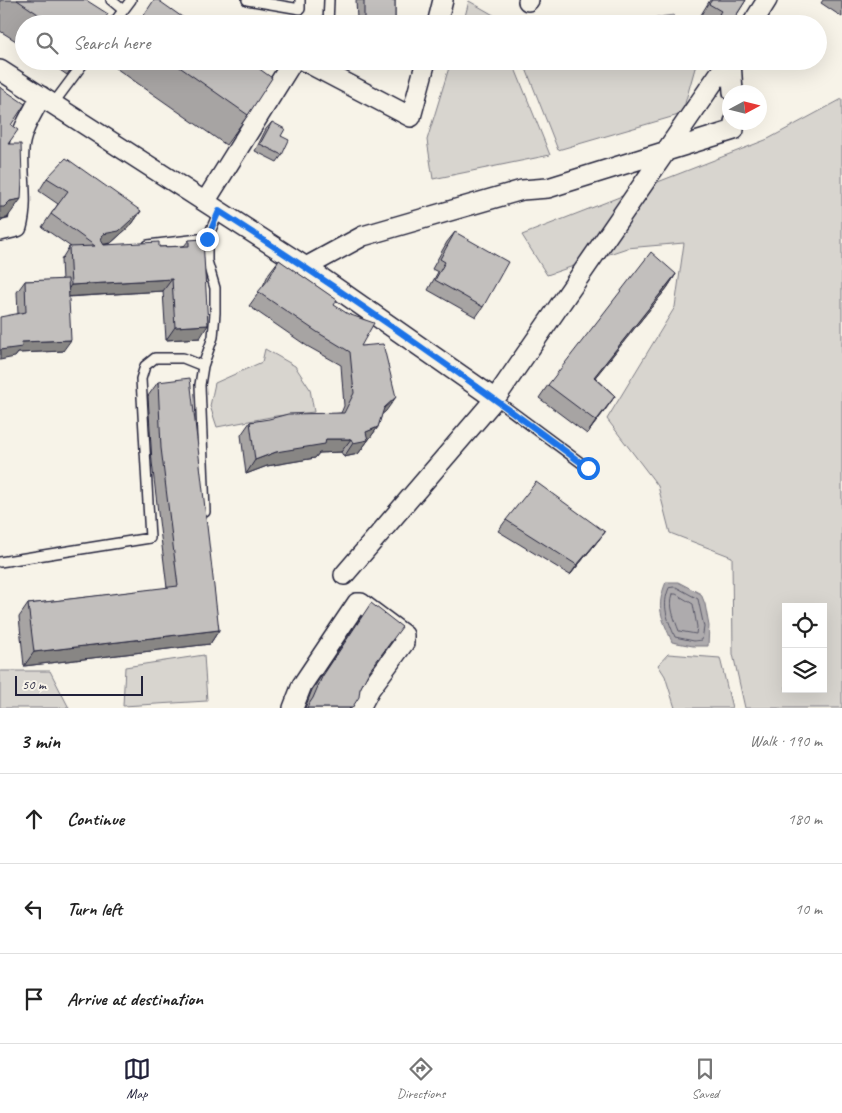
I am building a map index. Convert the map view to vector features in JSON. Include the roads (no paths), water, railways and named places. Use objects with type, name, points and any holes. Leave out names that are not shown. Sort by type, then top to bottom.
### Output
[{"type":"street","points":[[439,15],[443,0]]},
{"type":"street","points":[[758,15],[767,0]]},
{"type":"street","points":[[0,70],[306,267],[495,399]]},
{"type":"street","points":[[212,206],[288,70]]},
{"type":"street","points":[[330,70],[411,116],[424,70]]},
{"type":"street","points":[[344,575],[495,399],[724,70]]},
{"type":"street","points":[[731,70],[732,85]]},
{"type":"street","points":[[0,231],[17,227],[21,213],[19,149],[23,131],[47,100]]},
{"type":"street","points":[[306,267],[363,236],[522,190],[548,188],[734,130]]},
{"type":"street","points":[[293,708],[302,685],[357,603],[361,603],[404,636],[404,643],[370,690],[360,708]]},
{"type":"lane","points":[[111,0],[123,10]]},
{"type":"lane","points":[[119,15],[131,0]]},
{"type":"lane","points":[[247,0],[300,9],[300,0]]},
{"type":"lane","points":[[328,15],[329,0]]},
{"type":"lane","points":[[47,100],[76,70]]},
{"type":"lane","points":[[205,517],[200,385],[203,366],[213,337],[216,313],[215,288],[207,260],[207,239],[212,206]]},
{"type":"lane","points":[[138,247],[207,239]]},
{"type":"lane","points":[[0,562],[150,538],[141,379],[145,366],[155,358],[183,358],[203,366]]},
{"type":"lane","points":[[495,399],[588,468]]},
{"type":"water","points":[[666,582],[678,582],[701,594],[709,626],[708,646],[693,646],[672,642],[660,606]]}]
